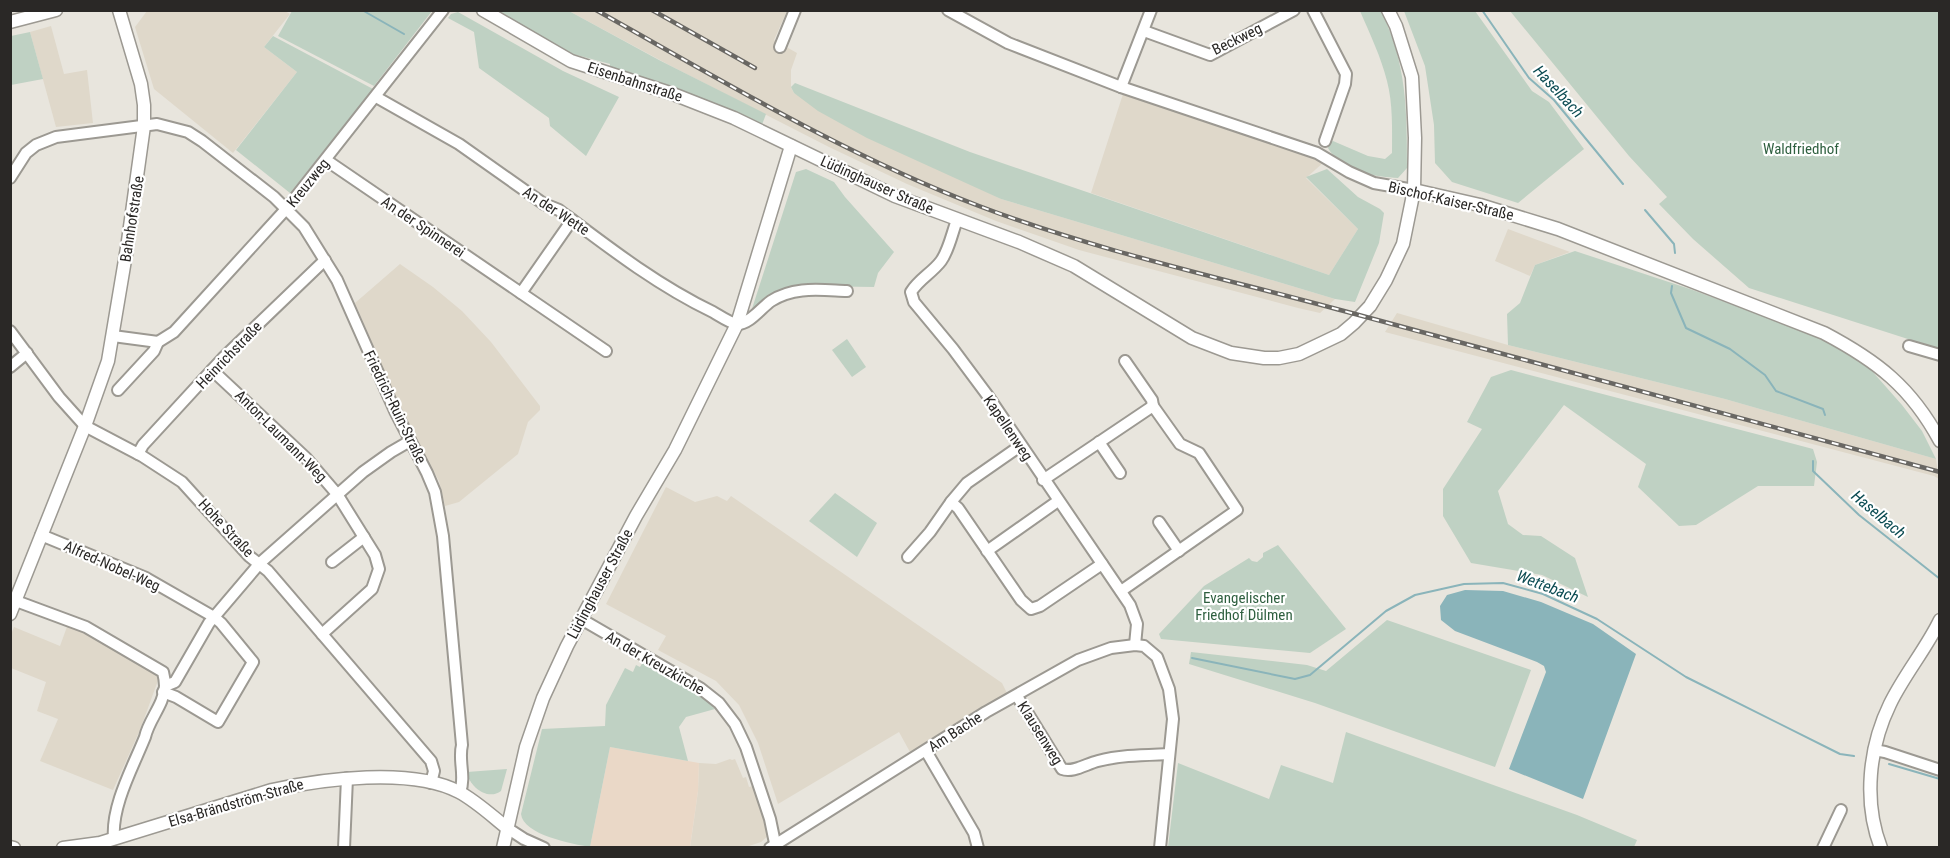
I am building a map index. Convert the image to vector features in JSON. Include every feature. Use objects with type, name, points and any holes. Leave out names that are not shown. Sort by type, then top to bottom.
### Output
[{"type":"street","points":[[10,22],[56,10]]},
{"type":"street","name":"Bahnhofstraße","points":[[86,426],[104,375],[113,336],[128,248],[144,126],[141,84],[119,10]]},
{"type":"street","name":"Kreuzweg","points":[[118,390],[154,351],[158,342],[174,332],[287,208],[444,10]]},
{"type":"street","name":"Eisenbahnstraße","points":[[483,10],[571,61],[673,93],[734,118],[791,146]]},
{"type":"street","points":[[780,47],[795,10]]},
{"type":"street","name":"Bischof-Kaiser-Straße","points":[[948,10],[1008,44],[1121,87],[1317,153],[1348,172],[1374,183],[1480,205],[1558,229],[1824,333],[1885,370],[1936,424],[1940,441]]},
{"type":"street","points":[[1121,87],[1151,10]]},
{"type":"street","name":"Beckweg","points":[[1144,31],[1210,55],[1294,10]]},
{"type":"street","points":[[1313,10],[1346,74],[1345,84],[1325,141]]},
{"type":"street","name":"Lüdinghauser Straße","points":[[503,848],[533,723],[553,673],[636,516],[675,450],[737,324],[791,146],[895,196],[1018,242],[1074,266],[1171,327],[1214,348],[1249,356],[1279,358],[1299,354],[1341,334],[1354,323],[1370,306],[1386,280],[1403,244],[1414,190],[1415,138],[1412,77],[1396,26],[1388,10]]},
{"type":"street","name":"An der Wette","points":[[376,97],[459,144],[544,204],[560,210],[664,285],[737,324]]},
{"type":"street","name":"Friedrich-Ruin-Straße","points":[[10,178],[26,153],[36,145],[56,137],[157,124],[188,132],[227,159],[287,208],[304,227],[326,260],[345,297],[395,411],[432,483],[443,536],[462,744],[460,792]]},
{"type":"street","name":"An der Spinnerei","points":[[326,160],[606,351]]},
{"type":"street","points":[[521,293],[572,220]]},
{"type":"street","name":"Kapellenweg","points":[[957,220],[943,258],[932,271],[917,282],[911,292],[914,302],[953,349],[1121,591],[1130,605],[1137,624],[1140,646]]},
{"type":"street","name":"Heinrichstraße","points":[[138,454],[143,445],[212,370],[326,260]]},
{"type":"street","points":[[737,324],[745,323],[770,302],[789,292],[847,291]]},
{"type":"street","name":"Hohe Straße","points":[[10,331],[59,397],[86,426],[138,454],[182,482],[249,556],[260,564],[431,761],[434,771],[431,783]]},
{"type":"street","points":[[113,336],[158,342]]},
{"type":"street","points":[[1909,346],[1940,355]]},
{"type":"street","points":[[10,367],[27,353]]},
{"type":"street","points":[[1121,591],[1236,510],[1199,453],[1180,444],[1125,361]]},
{"type":"street","name":"Anton-Laumann-Weg","points":[[212,370],[301,453],[337,494],[378,562],[379,569],[375,583],[368,593],[322,634]]},
{"type":"street","points":[[1044,480],[1153,406]]},
{"type":"street","points":[[10,614],[86,426]]},
{"type":"street","points":[[164,689],[175,682],[214,617],[260,564],[337,494],[382,458],[410,441]]},
{"type":"street","points":[[1100,442],[1120,473]]},
{"type":"street","points":[[908,557],[967,483],[1020,446]]},
{"type":"street","points":[[987,551],[1058,501]]},
{"type":"street","points":[[951,502],[958,508],[1021,600],[1031,609],[1040,606],[1102,564]]},
{"type":"street","points":[[1159,522],[1179,551]]},
{"type":"street","name":"Alfred-Nobel-Weg","points":[[41,535],[146,578],[214,617],[253,662],[218,722],[164,689]]},
{"type":"street","points":[[332,562],[364,537]]},
{"type":"street","points":[[16,601],[86,627],[163,672],[164,689],[161,702],[147,726],[145,737],[118,805],[113,826],[114,839]]},
{"type":"street","name":"An der Kreuzkirche","points":[[581,620],[710,694],[728,713],[746,747],[770,819],[774,846]]},
{"type":"street","points":[[1881,848],[1871,799],[1874,750],[1891,702],[1940,620]]},
{"type":"street","points":[[1140,646],[1157,657],[1169,689],[1173,719],[1160,848]]},
{"type":"street","name":"Am Bache","points":[[774,846],[986,712],[1078,660],[1111,648],[1140,646]]},
{"type":"street","name":"Klausenweg","points":[[1017,696],[1062,769],[1068,771],[1098,761],[1133,755],[1169,754]]},
{"type":"street","points":[[1874,750],[1940,770]]},
{"type":"street","points":[[926,751],[974,833],[978,848]]},
{"type":"street","points":[[344,848],[347,778]]},
{"type":"street","name":"Elsa-Brändström-Straße","points":[[63,848],[100,845],[261,793],[301,784],[347,778],[410,779],[460,792],[507,828]]},
{"type":"street","points":[[1822,848],[1841,810]]},
{"type":"street","points":[[507,828],[544,848]]},
{"type":"shaded area","points":[[147,11],[285,11],[290,14],[264,47],[297,72],[233,153],[154,89],[135,27]]},
{"type":"shaded area","points":[[569,11],[787,11],[774,40],[797,53],[791,70],[791,87],[794,93],[1001,199],[1335,299],[1320,313],[1298,308],[1079,250],[996,221],[907,184],[829,147]]},
{"type":"shaded area","points":[[51,26],[64,74],[87,70],[93,123],[56,127],[30,32]]},
{"type":"shaded area","points":[[1123,94],[1324,162],[1306,178],[1358,229],[1329,275],[1091,193]]},
{"type":"shaded area","points":[[1508,229],[1570,252],[1535,265],[1530,276],[1495,261]]},
{"type":"shaded area","points":[[400,264],[462,311],[491,342],[540,406],[540,410],[528,422],[518,454],[459,502],[445,506],[439,481],[401,411],[355,303]]},
{"type":"shaded area","points":[[1397,313],[1508,345],[1725,399],[1936,459],[1939,479],[1385,332]]},
{"type":"shaded area","points":[[666,487],[695,502],[717,496],[727,501],[731,496],[1002,683],[1008,695],[910,752],[899,732],[778,804],[758,743],[739,705],[716,681],[658,650],[666,636],[606,604]]},
{"type":"shaded area","points":[[68,624],[95,635],[160,675],[140,730],[113,790],[40,761],[58,719],[37,711],[46,682],[11,668],[10,637],[14,627],[60,646]]},
{"type":"shaded area","points":[[610,747],[699,763],[698,791],[690,847],[590,847]]},
{"type":"shaded area","points":[[735,759],[749,787],[753,786],[769,835],[761,842],[746,847],[690,848],[698,791],[699,763],[716,764]]},
{"type":"green space","points":[[292,11],[432,11],[374,86],[278,36]]},
{"type":"green space","points":[[497,11],[569,11],[766,114],[760,130],[610,73],[610,64],[573,54]]},
{"type":"green space","points":[[1360,11],[1381,11],[1390,31],[1401,69],[1406,107],[1407,168],[1398,178],[1362,172],[1336,157],[1328,148],[1329,143],[1333,141],[1368,156],[1385,159],[1392,153],[1391,108],[1387,81]]},
{"type":"green space","points":[[1404,11],[1475,11],[1532,91],[1549,102],[1584,149],[1518,203],[1452,182],[1435,163],[1434,125],[1425,66]]},
{"type":"green space","name":"Waldfriedhof","points":[[1510,11],[1939,11],[1939,349],[1749,288],[1693,239],[1659,204],[1667,197],[1629,156]]},
{"type":"green space","points":[[458,12],[563,71],[619,97],[586,156],[550,126],[549,118],[479,68],[474,32],[448,18],[451,14]]},
{"type":"green space","points":[[30,32],[43,79],[11,85],[11,36]]},
{"type":"green space","points":[[273,36],[373,89],[290,193],[236,150],[297,72],[264,47]]},
{"type":"green space","points":[[795,83],[970,152],[1329,275],[1358,229],[1306,177],[1327,169],[1358,197],[1384,213],[1379,243],[1355,302],[1335,299],[1001,199],[867,138],[818,111],[794,93],[791,87]]},
{"type":"green space","points":[[806,169],[834,182],[894,252],[878,273],[874,287],[804,286],[750,315],[796,172]]},
{"type":"green space","points":[[1575,251],[1690,289],[1812,334],[1843,349],[1864,362],[1902,405],[1922,431],[1936,459],[1725,399],[1508,345],[1507,314],[1520,303],[1535,265]]},
{"type":"green space","points":[[847,339],[866,367],[852,377],[832,350]]},
{"type":"green space","points":[[1511,370],[1813,449],[1817,462],[1814,486],[1758,486],[1696,525],[1679,526],[1638,487],[1646,464],[1564,405],[1498,491],[1508,524],[1523,535],[1541,536],[1575,558],[1588,597],[1542,575],[1471,563],[1443,516],[1443,489],[1482,429],[1467,422],[1491,377]]},
{"type":"green space","points":[[835,493],[877,523],[857,557],[809,521]]},
{"type":"green space","name":"Evangelischer Friedhof Dülmen","points":[[1278,545],[1346,629],[1310,653],[1161,639],[1159,634],[1204,586],[1249,558],[1257,562],[1263,557],[1263,553]]},
{"type":"green space","points":[[1387,620],[1531,670],[1495,767],[1315,703],[1189,664],[1191,652],[1307,665],[1326,671]]},
{"type":"green space","points":[[643,662],[706,698],[715,709],[686,717],[679,727],[688,761],[610,747],[590,847],[572,844],[530,828],[521,814],[542,729],[605,726],[606,705],[625,668],[633,672],[636,665],[640,667]]},
{"type":"green space","points":[[1346,732],[1577,815],[1637,840],[1634,847],[1168,847],[1178,763],[1269,799],[1281,765],[1333,783]]},
{"type":"green space","points":[[507,769],[501,791],[496,794],[480,791],[471,783],[467,772]]},
{"type":"water","points":[[1465,590],[1503,591],[1541,602],[1593,624],[1636,654],[1583,799],[1509,769],[1546,672],[1544,666],[1537,662],[1455,631],[1441,620],[1440,606],[1447,595]]},
{"type":"waterway","name":"Wettebach","points":[[362,10],[404,34]]},
{"type":"waterway","name":"Haselbach","points":[[1482,10],[1529,78],[1554,100],[1623,184]]},
{"type":"waterway","name":"Haselbach","points":[[1645,210],[1674,244],[1675,253]]},
{"type":"waterway","name":"Haselbach","points":[[1672,286],[1671,293],[1686,328],[1730,349],[1765,375],[1776,391],[1823,409],[1825,415]]},
{"type":"waterway","name":"Haselbach","points":[[1813,461],[1813,471],[1859,515],[1940,579]]},
{"type":"waterway","name":"Wettebach","points":[[1192,658],[1295,679],[1310,675],[1386,611],[1415,595],[1464,584],[1503,583],[1543,594],[1597,619],[1686,677],[1840,754],[1854,756]]},
{"type":"waterway","name":"Wettebach","points":[[1889,764],[1940,779]]},
{"type":"railway","points":[[596,10],[784,115],[880,164],[929,186],[1024,222],[1160,263],[1940,472]]},
{"type":"railway","points":[[652,10],[755,68]]}]
